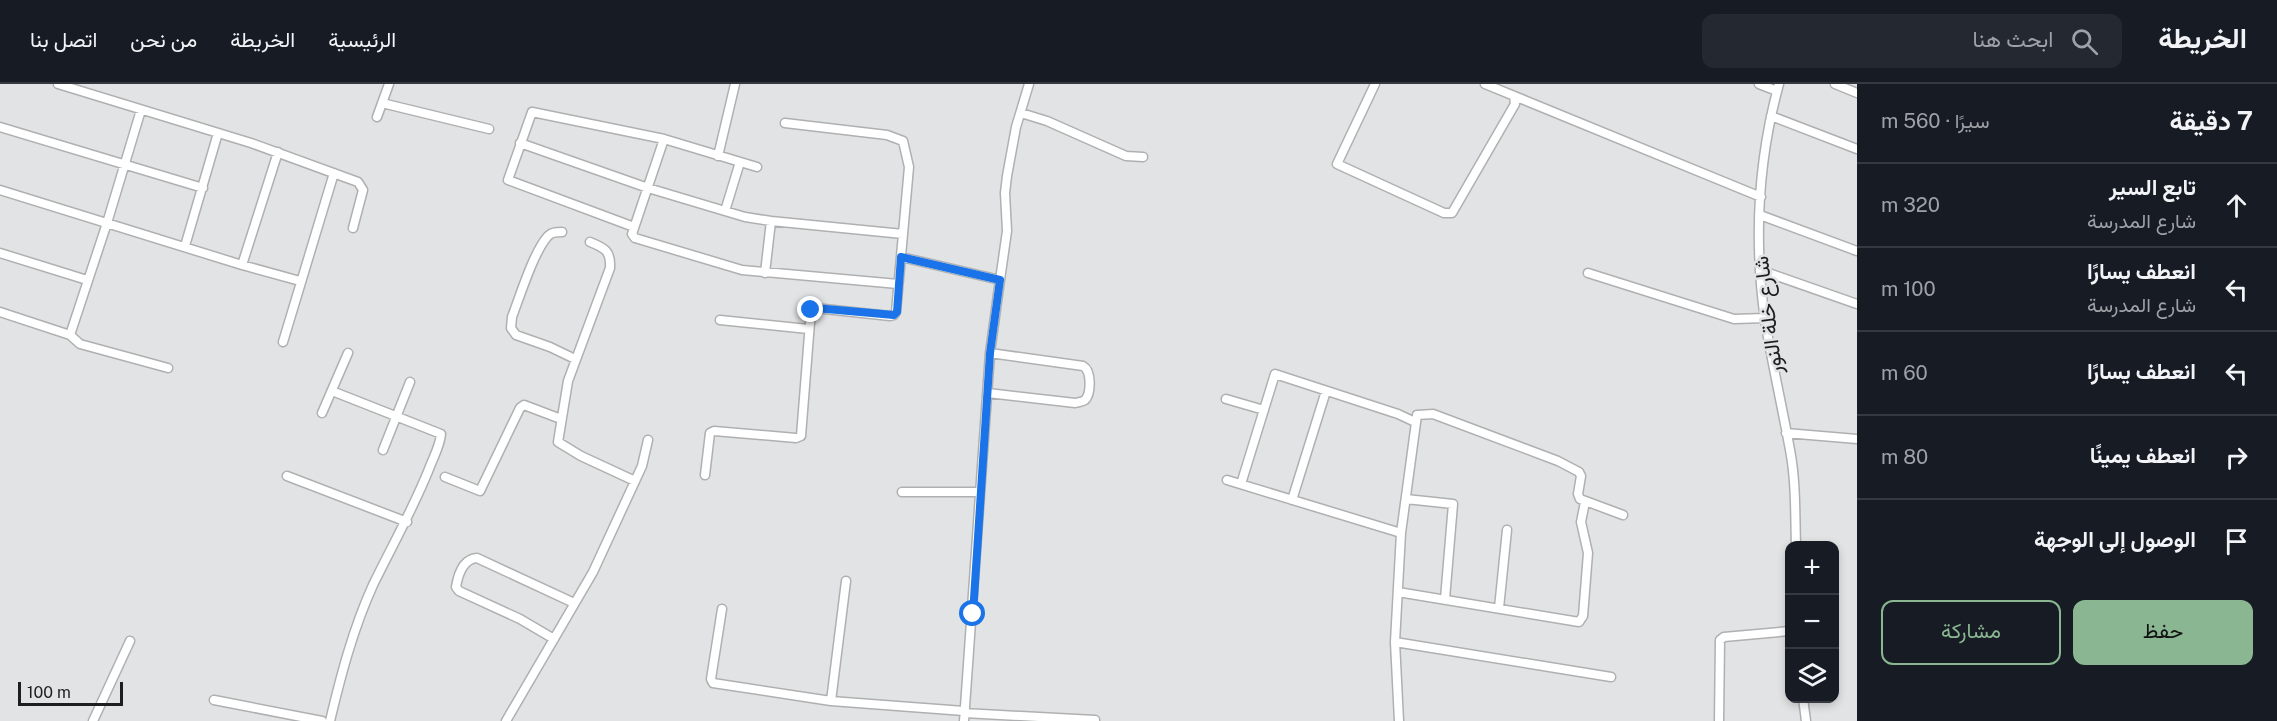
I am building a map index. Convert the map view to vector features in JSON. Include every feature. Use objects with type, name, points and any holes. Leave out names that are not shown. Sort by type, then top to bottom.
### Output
[{"type":"street","points":[[58,84],[278,152],[358,182],[363,190],[353,228]]},
{"type":"street","points":[[377,117],[389,84]]},
{"type":"street","points":[[718,156],[735,84]]},
{"type":"street","points":[[964,715],[990,353],[1007,231],[1005,193],[1029,84]]},
{"type":"street","points":[[1375,84],[1337,164],[1444,213],[1452,213],[1515,104],[1514,96]]},
{"type":"street","points":[[1485,84],[1761,197]]},
{"type":"street","points":[[1759,84],[1778,88]]},
{"type":"street","points":[[1834,84],[1857,93]]},
{"type":"street","name":"شارع خلة النور","points":[[1778,88],[1765,150],[1760,214],[1760,270],[1765,318],[1792,466],[1796,541]]},
{"type":"street","points":[[382,103],[489,129]]},
{"type":"street","points":[[70,335],[141,110]]},
{"type":"street","points":[[634,227],[511,183],[508,176],[532,112],[664,139],[758,167]]},
{"type":"street","points":[[1021,113],[1047,121],[1126,156],[1143,157]]},
{"type":"street","points":[[1771,116],[1857,149]]},
{"type":"street","points":[[705,475],[708,440],[710,433],[714,431],[796,438],[801,436],[811,310],[815,308],[894,315],[897,312],[909,166],[903,141],[886,135],[785,123]]},
{"type":"street","points":[[0,127],[202,188]]},
{"type":"street","points":[[185,246],[218,133]]},
{"type":"street","points":[[664,139],[632,234],[640,239],[724,266],[765,273],[898,284]]},
{"type":"street","points":[[520,143],[648,188],[771,222],[903,234]]},
{"type":"street","points":[[242,265],[278,152]]},
{"type":"street","points":[[725,211],[740,162]]},
{"type":"street","points":[[283,342],[334,173]]},
{"type":"street","points":[[0,190],[300,281]]},
{"type":"street","points":[[1760,214],[1857,251]]},
{"type":"street","points":[[765,273],[771,222]]},
{"type":"street","points":[[562,232],[555,232],[549,236],[539,252],[512,317],[510,328],[516,335],[550,346],[575,359]]},
{"type":"street","points":[[590,242],[606,248],[610,254],[610,268],[575,359],[558,442],[561,446],[635,481]]},
{"type":"street","points":[[0,253],[87,280]]},
{"type":"street","points":[[901,257],[1000,280]]},
{"type":"street","points":[[1760,270],[1857,304]]},
{"type":"street","points":[[1588,273],[1734,319],[1765,318]]},
{"type":"street","points":[[0,312],[70,335],[80,344],[168,368]]},
{"type":"street","points":[[720,320],[808,329]]},
{"type":"street","points":[[322,414],[348,353]]},
{"type":"street","points":[[988,393],[1075,403],[1084,401],[1088,397],[1090,373],[1083,366],[990,353]]},
{"type":"street","points":[[1241,484],[1275,374],[1398,414],[1415,422]]},
{"type":"street","points":[[383,450],[410,382]]},
{"type":"street","points":[[330,721],[348,650],[360,617],[373,585],[407,522],[441,434],[332,391]]},
{"type":"street","points":[[1292,500],[1326,391]]},
{"type":"street","points":[[1226,399],[1263,410]]},
{"type":"street","points":[[446,477],[480,491],[520,408],[524,405],[561,419]]},
{"type":"street","points":[[1399,721],[1395,642],[1401,533],[1415,422],[1420,413],[1433,414],[1558,461],[1579,472],[1581,476],[1578,494],[1580,499],[1623,515]]},
{"type":"street","points":[[1786,434],[1828,435],[1857,439]]},
{"type":"street","points":[[506,721],[592,572],[642,466],[648,440]]},
{"type":"street","points":[[287,476],[407,522]]},
{"type":"street","points":[[1227,480],[1401,533]]},
{"type":"street","points":[[902,492],[980,492]]},
{"type":"street","points":[[1406,499],[1454,504],[1445,599]]},
{"type":"street","points":[[1398,592],[1579,622],[1582,620],[1588,553],[1581,522],[1585,502]]},
{"type":"street","points":[[1499,608],[1507,530]]},
{"type":"street","points":[[554,639],[520,619],[459,591],[456,587],[462,569],[467,561],[477,558],[574,603]]},
{"type":"street","points":[[831,701],[846,581]]},
{"type":"street","points":[[722,609],[711,679],[713,683],[831,701],[964,715],[1095,720]]},
{"type":"street","points":[[1719,721],[1718,644],[1720,640],[1724,637],[1785,631]]},
{"type":"street","points":[[93,721],[130,641]]},
{"type":"street","points":[[1395,642],[1611,677]]},
{"type":"street","points":[[214,700],[322,721]]},
{"type":"street","points":[[1804,703],[1806,721]]},
{"type":"route","points":[[811,310],[815,308],[894,315],[897,312],[901,257],[1000,280],[990,353],[973,614]]}]
